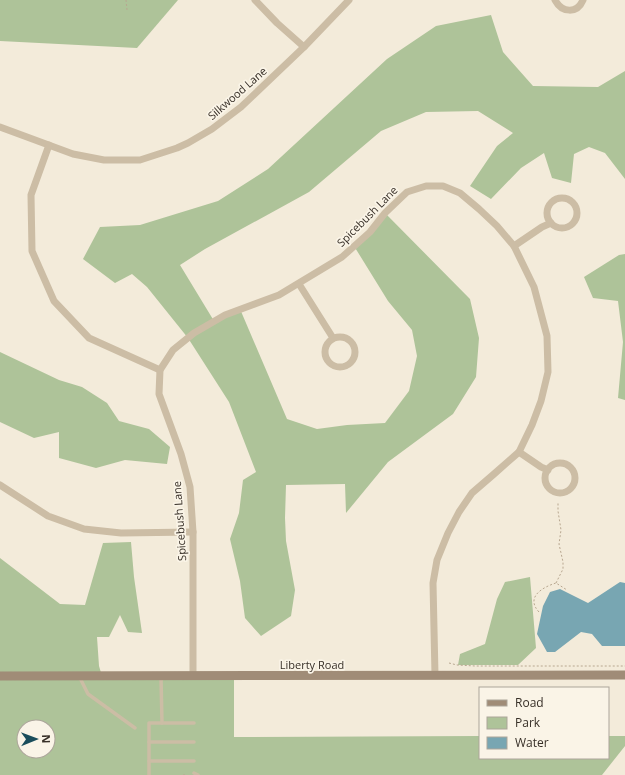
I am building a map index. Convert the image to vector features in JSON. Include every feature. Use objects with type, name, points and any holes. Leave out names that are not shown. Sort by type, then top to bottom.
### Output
[{"type":"street","points":[[255,0],[277,23],[304,47]]},
{"type":"street","name":"Silkwood Lane","points":[[0,127],[73,154],[104,160],[140,160],[177,148],[212,129],[241,107],[304,47],[349,0]]},
{"type":"street","points":[[555,0],[561,8],[571,10],[580,6],[583,0]]},
{"type":"street","points":[[49,145],[31,195],[32,250],[54,301],[89,338],[160,370]]},
{"type":"street","name":"Spicebush Lane","points":[[193,676],[193,532],[190,487],[181,454],[160,394],[160,370],[173,350],[194,332],[225,315],[279,295],[342,257],[370,232],[407,192],[426,186],[443,186],[460,193],[479,209],[497,226],[514,246],[534,287],[547,336],[548,372],[541,401],[532,425],[519,452],[472,493],[459,512],[437,560],[433,583],[435,675]]},
{"type":"street","points":[[555,199],[568,199],[573,203],[576,210],[576,216],[572,224],[562,228],[550,223],[547,214],[548,206],[555,199]]},
{"type":"street","points":[[514,246],[550,223]]},
{"type":"street","points":[[299,284],[333,338]]},
{"type":"street","points":[[333,338],[346,338],[352,344],[354,349],[354,355],[350,362],[344,366],[339,367],[331,364],[327,360],[325,352],[326,344],[333,338]]},
{"type":"street","points":[[519,452],[548,470]]},
{"type":"street","points":[[553,465],[566,465],[572,469],[575,476],[575,482],[565,493],[560,494],[551,491],[547,487],[545,479],[548,470],[553,465]]},
{"type":"street","points":[[0,485],[48,516],[84,529],[121,533],[193,532]]},
{"type":"street","name":"Liberty Road","points":[[0,676],[625,675]]},
{"type":"lane","points":[[79,676],[88,694],[135,728]]},
{"type":"lane","points":[[161,676],[162,723]]},
{"type":"lane","points":[[150,775],[149,723],[194,723]]},
{"type":"lane","points":[[149,742],[194,742]]},
{"type":"lane","points":[[149,761],[194,761]]},
{"type":"path","points":[[126,0],[127,10]]},
{"type":"path","points":[[539,612],[535,608],[534,599],[538,592],[546,586],[556,583],[563,569],[559,544],[561,530],[558,503]]},
{"type":"path","points":[[556,583],[567,590]]},
{"type":"path","points":[[449,663],[475,666],[625,666]]},
{"type":"green space","points":[[0,0],[178,0],[137,48],[0,41]]},
{"type":"green space","points":[[491,15],[503,52],[533,86],[598,87],[625,71],[625,179],[605,153],[589,147],[574,154],[571,183],[552,178],[544,153],[521,168],[491,199],[470,186],[497,146],[513,133],[478,111],[426,112],[381,131],[309,192],[205,249],[180,265],[214,321],[240,309],[287,419],[317,429],[347,425],[385,423],[409,391],[417,356],[412,330],[388,301],[354,246],[385,213],[470,299],[479,338],[476,377],[453,414],[388,462],[346,513],[345,484],[286,485],[286,541],[295,590],[291,616],[261,636],[245,618],[240,581],[230,539],[239,513],[243,480],[256,472],[229,402],[188,338],[147,287],[132,274],[115,283],[83,259],[100,227],[140,225],[218,201],[268,169],[387,59],[436,26]]},
{"type":"green space","points":[[625,254],[625,400],[618,398],[623,342],[618,301],[593,298],[584,277],[619,255]]},
{"type":"green space","points":[[0,352],[59,380],[82,387],[107,403],[119,421],[149,429],[170,447],[167,464],[125,460],[96,468],[59,458],[59,432],[34,438],[0,422]]},
{"type":"green space","points":[[131,542],[134,577],[142,633],[128,632],[120,615],[109,637],[97,637],[99,666],[102,676],[234,676],[234,737],[479,736],[479,759],[609,759],[609,736],[625,736],[625,746],[602,775],[0,775],[0,558],[60,604],[85,605],[103,543]]},
{"type":"green space","points":[[530,577],[536,648],[518,665],[458,665],[460,654],[485,644],[497,599],[505,582]]},
{"type":"water","points":[[620,582],[625,583],[625,646],[602,646],[592,634],[581,632],[555,652],[547,652],[537,634],[543,606],[550,592],[560,589],[588,603]]}]
